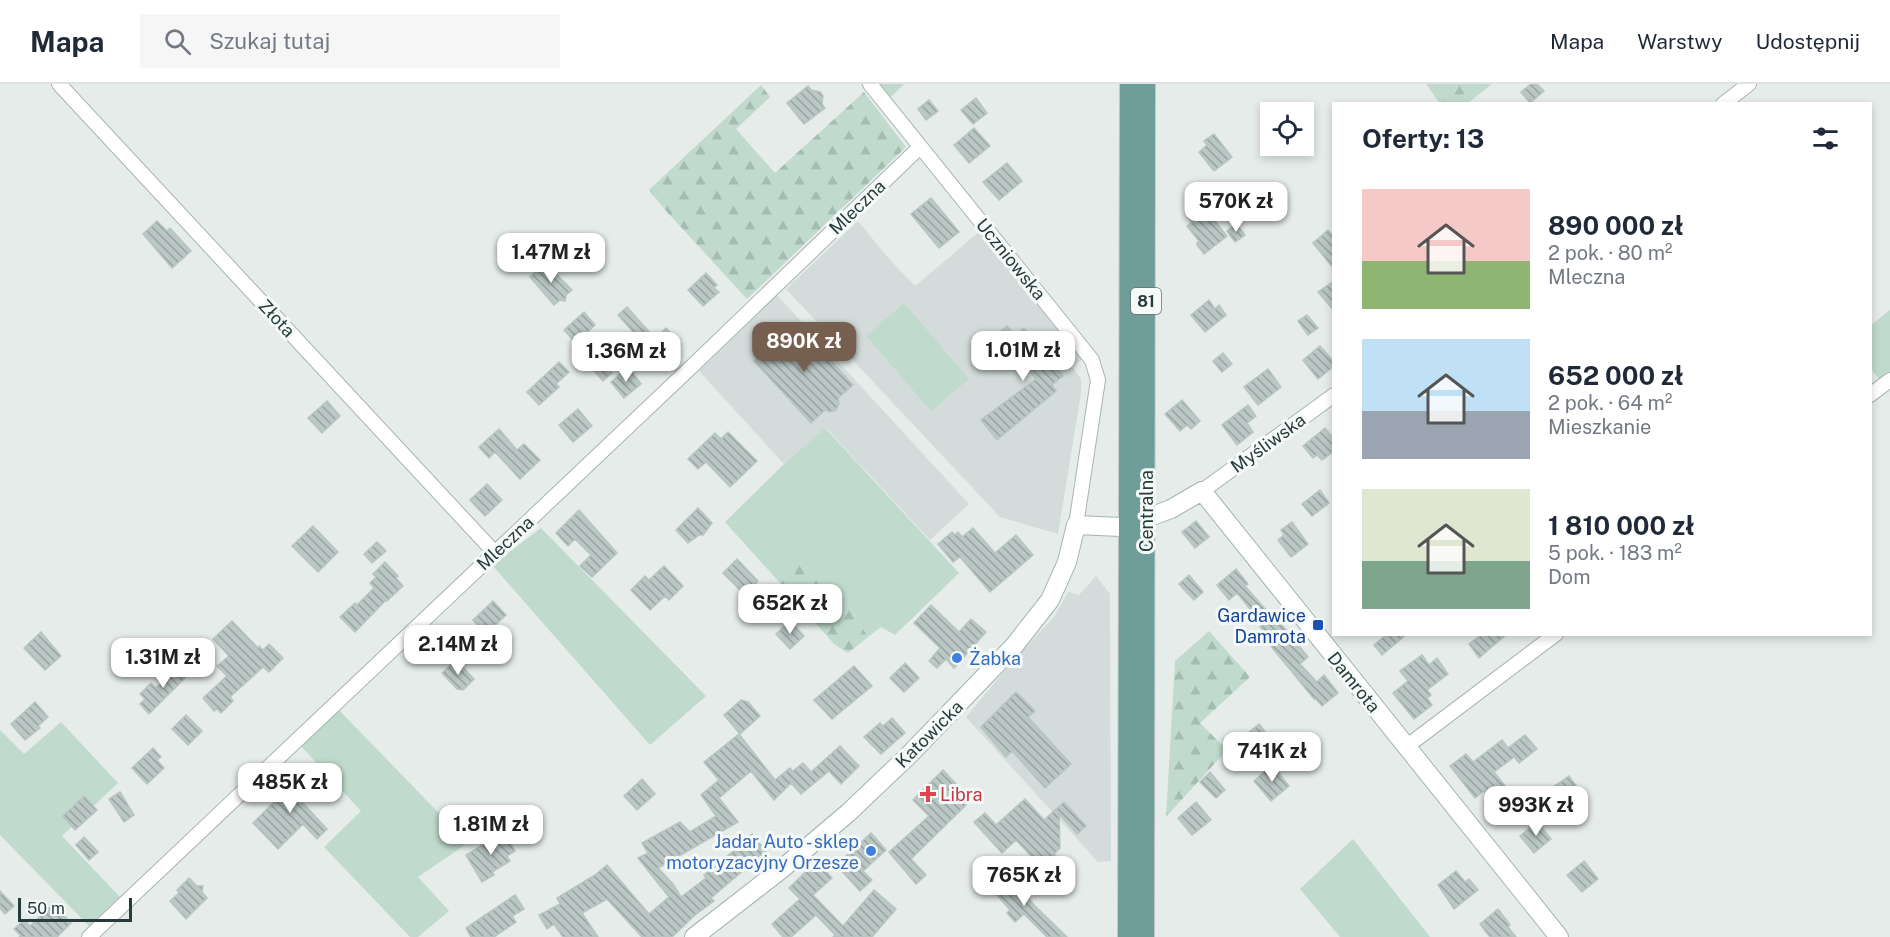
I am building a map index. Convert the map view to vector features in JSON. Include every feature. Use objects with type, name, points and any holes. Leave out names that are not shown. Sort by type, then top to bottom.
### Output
[{"type":"main road","name":"Centralna","points":[[1127,937],[1129,84]]},
{"type":"main road","name":"Centralna","points":[[1145,937],[1146,84]]},
{"type":"street","name":"Złota","points":[[59,84],[495,552]]},
{"type":"street","name":"Uczniowska","points":[[870,84],[1085,352],[1096,370],[1098,380],[1076,525]]},
{"type":"street","points":[[1726,102],[1749,84]]},
{"type":"street","name":"Mleczna","points":[[89,937],[920,147]]},
{"type":"street","points":[[1872,393],[1890,380]]},
{"type":"street","name":"Myśliwska","points":[[1202,491],[1332,397]]},
{"type":"street","points":[[1076,525],[1120,527],[1128,525],[1170,509],[1202,491]]},
{"type":"street","name":"Damrota","points":[[1202,491],[1559,937]]},
{"type":"street","name":"Katowicka","points":[[694,937],[783,868],[848,813],[917,748],[1014,646],[1050,600],[1067,562],[1076,525]]},
{"type":"street","points":[[1406,747],[1553,636]]},
{"type":"shaded area","points":[[858,221],[915,286],[979,232],[1082,359],[1072,367],[1081,379],[1081,393],[1058,534],[1000,517],[786,289]]},
{"type":"shaded area","points":[[777,295],[969,504],[930,540],[826,428],[784,464],[699,371]]},
{"type":"shaded area","points":[[1096,576],[1110,594],[1111,861],[1098,862],[966,717],[1012,662],[1054,617],[1068,592],[1079,595]]},
{"type":"green space","points":[[879,84],[904,84],[890,98]]},
{"type":"green space","points":[[1426,84],[1492,84],[1469,102],[1439,102]]},
{"type":"green space","points":[[761,85],[770,97],[736,129],[775,173],[864,92],[906,147],[747,299],[649,190]]},
{"type":"green space","points":[[904,303],[969,379],[931,411],[866,336]]},
{"type":"green space","points":[[1890,310],[1890,372],[1880,380],[1872,370],[1872,324]]},
{"type":"green space","points":[[825,428],[959,573],[895,635],[881,627],[868,637],[852,610],[793,555],[771,573],[725,522],[784,464]]},
{"type":"green space","points":[[541,528],[706,696],[650,745],[492,565]]},
{"type":"green space","points":[[793,554],[852,610],[868,637],[848,653],[834,644],[771,573]]},
{"type":"green space","points":[[1209,631],[1250,677],[1200,723],[1227,750],[1166,817],[1175,661]]},
{"type":"green space","points":[[338,709],[461,836],[465,845],[418,877],[449,911],[418,937],[410,937],[324,847],[361,811],[300,745]]},
{"type":"green space","points":[[61,722],[118,783],[62,836],[120,897],[89,926],[0,835],[0,730],[24,754]]},
{"type":"green space","points":[[1353,839],[1430,937],[1340,937],[1300,889]]},
{"type":"building","points":[[1531,84],[1537,84],[1544,91],[1531,102],[1521,92]]},
{"type":"building","points":[[808,86],[811,90],[820,92],[825,108],[804,124],[787,103]]},
{"type":"building","points":[[976,98],[987,113],[973,124],[961,110]]},
{"type":"building","points":[[929,100],[938,111],[926,120],[918,109]]},
{"type":"building","points":[[974,128],[990,146],[969,163],[954,145]]},
{"type":"building","points":[[1214,134],[1232,157],[1214,171],[1199,152],[1207,145],[1204,141]]},
{"type":"building","points":[[1007,163],[1022,181],[999,200],[983,182]]},
{"type":"building","points":[[931,198],[959,232],[939,248],[911,214]]},
{"type":"building","points":[[1204,207],[1227,236],[1204,254],[1197,245],[1199,241],[1187,226],[1192,222],[1189,218]]},
{"type":"building","points":[[157,221],[167,231],[170,228],[191,251],[172,268],[143,234]]},
{"type":"building","points":[[1236,224],[1245,235],[1235,242],[1227,231]]},
{"type":"building","points":[[1328,230],[1332,235],[1332,267],[1313,243]]},
{"type":"building","points":[[545,263],[572,290],[566,295],[565,301],[560,300],[554,305],[530,277]]},
{"type":"building","points":[[706,273],[717,285],[714,288],[719,292],[703,306],[688,290]]},
{"type":"building","points":[[1332,282],[1332,309],[1318,292]]},
{"type":"building","points":[[1209,300],[1215,309],[1219,305],[1226,315],[1205,332],[1191,315]]},
{"type":"building","points":[[627,307],[651,334],[642,342],[618,315]]},
{"type":"building","points":[[584,312],[595,325],[576,343],[564,330]]},
{"type":"building","points":[[1307,315],[1318,328],[1308,335],[1298,321]]},
{"type":"building","points":[[796,323],[853,385],[838,398],[839,404],[836,410],[830,412],[825,410],[811,423],[754,361],[769,348],[771,337],[782,335]]},
{"type":"building","points":[[1007,326],[1015,335],[1024,328],[1063,376],[1052,385],[1056,391],[997,440],[981,420],[1036,379],[1009,346],[1000,353],[990,340]]},
{"type":"building","points":[[666,328],[681,344],[665,360],[650,344]]},
{"type":"building","points":[[1320,346],[1332,360],[1332,368],[1318,379],[1303,360]]},
{"type":"building","points":[[593,353],[612,373],[603,381],[585,360]]},
{"type":"building","points":[[1223,353],[1232,364],[1222,372],[1213,361]]},
{"type":"building","points":[[559,362],[569,372],[556,384],[559,387],[539,405],[527,392]]},
{"type":"building","points":[[628,367],[641,384],[624,398],[611,382]]},
{"type":"building","points":[[1268,369],[1281,387],[1258,405],[1244,387]]},
{"type":"building","points":[[1182,400],[1200,421],[1191,429],[1187,425],[1180,431],[1165,414]]},
{"type":"building","points":[[327,401],[340,416],[322,433],[308,418]]},
{"type":"building","points":[[1248,405],[1256,416],[1247,423],[1253,432],[1237,445],[1222,425]]},
{"type":"building","points":[[578,409],[592,426],[573,442],[559,425]]},
{"type":"building","points":[[1325,428],[1332,437],[1332,452],[1322,460],[1317,455],[1313,458],[1303,446]]},
{"type":"building","points":[[499,429],[517,450],[524,444],[540,460],[520,479],[495,452],[489,458],[479,447]]},
{"type":"building","points":[[728,432],[757,461],[730,487],[706,462],[698,469],[688,459],[715,433],[721,439]]},
{"type":"building","points":[[487,484],[502,500],[485,516],[470,500]]},
{"type":"building","points":[[1320,490],[1329,503],[1312,516],[1302,504]]},
{"type":"building","points":[[698,508],[712,523],[703,535],[699,535],[688,543],[676,530]]},
{"type":"building","points":[[579,510],[617,553],[592,577],[580,566],[591,555],[575,539],[568,546],[556,533]]},
{"type":"building","points":[[1196,521],[1209,537],[1195,548],[1182,532]]},
{"type":"building","points":[[1292,522],[1308,544],[1291,557],[1278,540],[1284,535],[1281,530]]},
{"type":"building","points":[[313,526],[338,552],[318,572],[292,546]]},
{"type":"building","points":[[973,528],[995,553],[1016,535],[1033,555],[990,592],[960,557],[953,562],[938,544],[952,532],[955,535],[958,532],[962,537]]},
{"type":"building","points":[[377,542],[386,551],[372,563],[364,554]]},
{"type":"building","points":[[737,559],[758,581],[745,595],[723,573]]},
{"type":"building","points":[[385,562],[398,576],[396,578],[403,586],[355,632],[340,617],[355,603],[357,605],[374,588],[370,583],[376,577],[373,574]]},
{"type":"building","points":[[664,566],[683,586],[669,600],[665,596],[650,610],[631,590],[645,576],[649,580]]},
{"type":"building","points":[[1236,569],[1248,584],[1245,586],[1272,617],[1274,615],[1308,657],[1300,664],[1317,682],[1324,675],[1338,693],[1322,706],[1270,645],[1273,642],[1260,627],[1263,625],[1237,593],[1229,600],[1217,585]]},
{"type":"building","points":[[1189,575],[1203,592],[1194,600],[1179,584]]},
{"type":"building","points":[[493,601],[506,615],[486,634],[473,620]]},
{"type":"building","points":[[931,605],[959,632],[971,619],[986,632],[954,668],[946,659],[937,668],[929,661],[940,648],[914,623]]},
{"type":"building","points":[[232,621],[258,648],[259,646],[263,650],[269,644],[283,658],[269,672],[263,667],[230,697],[233,701],[221,713],[217,709],[214,711],[203,698],[227,676],[217,666],[229,656],[213,639]]},
{"type":"building","points":[[790,621],[804,636],[790,649],[776,634]]},
{"type":"building","points":[[41,632],[61,656],[45,670],[24,648]]},
{"type":"building","points":[[1385,636],[1405,636],[1382,655],[1374,645]]},
{"type":"building","points":[[1479,636],[1505,636],[1479,658],[1469,644]]},
{"type":"building","points":[[1422,655],[1429,665],[1437,658],[1448,674],[1427,690],[1431,695],[1427,698],[1432,705],[1414,719],[1393,693],[1408,681],[1400,671]]},
{"type":"building","points":[[456,660],[474,679],[463,690],[457,689],[442,673]]},
{"type":"building","points":[[183,663],[191,672],[149,714],[140,704],[145,699],[140,694],[151,683],[156,688]]},
{"type":"building","points":[[905,663],[919,678],[904,692],[890,678]]},
{"type":"building","points":[[854,666],[872,686],[832,719],[814,700]]},
{"type":"building","points":[[1016,692],[1035,711],[1028,717],[1071,764],[1045,788],[1012,751],[1006,757],[981,727]]},
{"type":"building","points":[[741,700],[748,702],[760,716],[740,734],[724,715]]},
{"type":"building","points":[[35,702],[48,717],[38,726],[40,728],[25,740],[11,724]]},
{"type":"building","points":[[186,715],[202,731],[188,745],[172,729]]},
{"type":"building","points":[[892,718],[905,733],[881,754],[864,737],[880,723],[883,726]]},
{"type":"building","points":[[1259,724],[1279,750],[1268,759],[1248,733]]},
{"type":"building","points":[[739,734],[775,780],[790,768],[793,771],[803,763],[811,772],[840,746],[859,766],[841,784],[829,771],[801,794],[791,783],[774,800],[751,771],[719,798],[738,822],[658,868],[673,884],[681,897],[706,878],[704,875],[752,834],[766,851],[711,898],[714,901],[672,937],[642,937],[607,899],[582,913],[598,937],[563,937],[554,924],[547,929],[539,915],[560,904],[557,898],[607,865],[649,914],[669,897],[638,858],[648,853],[642,843],[680,822],[690,832],[716,816],[701,795],[719,780],[704,762]]},
{"type":"building","points":[[1525,735],[1537,749],[1519,763],[1510,751],[1514,757],[1494,772],[1513,796],[1499,809],[1484,791],[1475,798],[1450,766],[1466,754],[1473,762],[1502,740],[1508,748]]},
{"type":"building","points":[[153,748],[161,757],[157,760],[164,768],[147,784],[132,768]]},
{"type":"building","points":[[1272,765],[1289,786],[1271,801],[1254,781]]},
{"type":"building","points":[[943,770],[962,790],[957,796],[966,805],[911,859],[926,875],[916,884],[889,852],[929,816],[913,800]]},
{"type":"building","points":[[1210,772],[1225,790],[1216,798],[1200,782]]},
{"type":"building","points":[[297,776],[303,782],[307,778],[317,788],[302,802],[327,829],[317,839],[303,824],[278,849],[253,823]]},
{"type":"building","points":[[1569,776],[1585,798],[1563,814],[1549,795],[1549,790]]},
{"type":"building","points":[[642,779],[655,794],[637,810],[624,796]]},
{"type":"building","points":[[120,792],[134,815],[124,822],[109,799]]},
{"type":"building","points":[[84,796],[97,810],[75,830],[63,816]]},
{"type":"building","points":[[1025,799],[1044,820],[1064,802],[1086,826],[1077,834],[1059,814],[1060,848],[1054,854],[1059,860],[1046,872],[1016,840],[1002,853],[974,822],[985,813],[996,825]]},
{"type":"building","points":[[1196,802],[1211,820],[1192,835],[1178,818]]},
{"type":"building","points":[[1537,822],[1551,839],[1534,853],[1520,836]]},
{"type":"building","points":[[504,832],[515,851],[507,856],[510,861],[492,872],[494,875],[482,882],[466,855]]},
{"type":"building","points":[[871,833],[886,850],[863,871],[872,880],[860,891],[836,865]]},
{"type":"building","points":[[84,837],[98,852],[89,860],[76,845]]},
{"type":"building","points":[[817,861],[832,878],[813,895],[843,926],[874,890],[896,909],[872,937],[833,937],[835,935],[816,915],[791,937],[783,937],[772,924],[800,899],[789,888]]},
{"type":"building","points":[[1584,861],[1598,879],[1582,892],[1567,875]]},
{"type":"building","points":[[1456,871],[1465,882],[1469,879],[1478,890],[1454,909],[1438,885]]},
{"type":"building","points":[[1007,873],[1034,905],[1067,937],[1047,937],[1024,914],[1015,922],[1007,913],[1010,910],[991,888]]},
{"type":"building","points":[[189,878],[197,886],[203,886],[202,892],[207,898],[186,919],[170,901],[179,893],[177,890]]},
{"type":"building","points":[[0,891],[14,906],[5,914],[0,908]]},
{"type":"building","points":[[515,895],[524,909],[512,916],[516,922],[494,937],[471,937],[466,928]]},
{"type":"building","points":[[50,907],[55,911],[57,908],[71,923],[57,937],[19,937],[21,936],[14,929],[24,920],[30,926]]},
{"type":"building","points":[[1498,909],[1516,937],[1490,937],[1480,924]]},
{"type":"place","name":"Gardawice Damrota","points":[[1318,625]]},
{"type":"place","name":"Żabka","points":[[957,658]]},
{"type":"place","name":"Libra","points":[[928,794]]},
{"type":"place","name":"Jadar Auto - sklep motoryzacyjny Orzesze","points":[[871,851]]}]
